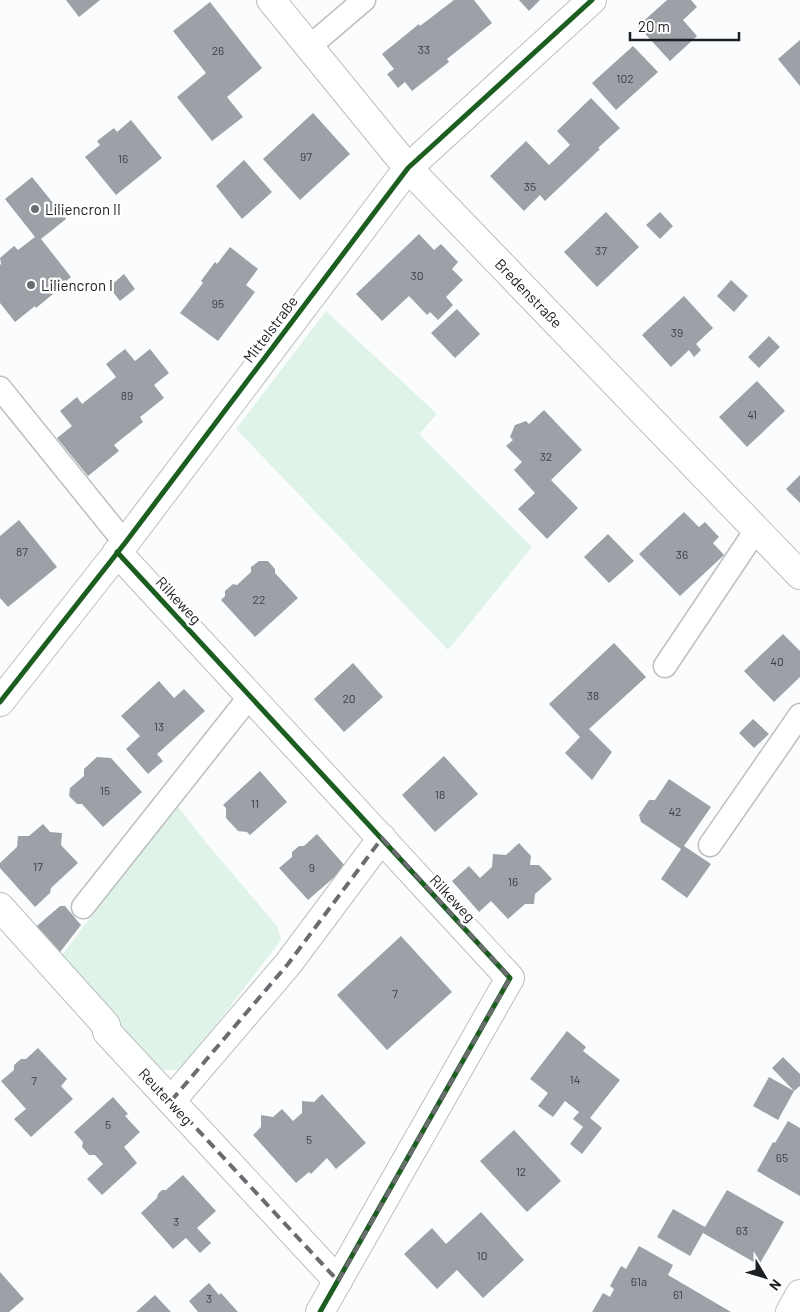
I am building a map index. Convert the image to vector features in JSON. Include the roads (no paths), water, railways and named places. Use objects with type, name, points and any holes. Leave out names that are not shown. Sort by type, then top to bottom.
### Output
[{"type":"street","name":"Bredenstraße","points":[[271,0],[408,168],[800,575]]},
{"type":"street","name":"Mittelstraße","points":[[0,702],[121,547],[408,168],[592,0]]},
{"type":"street","name":"Rilkeweg","points":[[121,547],[250,696],[510,978],[320,1312]]},
{"type":"street","points":[[171,1100],[288,964],[382,838]]},
{"type":"street","name":"Reuterweg","points":[[0,907],[106,1025],[107,1032],[338,1281]]},
{"type":"street","points":[[790,1312],[800,1294]]},
{"type":"lane","points":[[310,47],[364,0]]},
{"type":"lane","points":[[0,388],[121,547]]},
{"type":"lane","points":[[665,666],[756,530]]},
{"type":"lane","points":[[84,907],[250,696]]},
{"type":"lane","points":[[710,845],[800,715]]},
{"type":"place","name":"Liliencron II","points":[[35,209]]},
{"type":"place","name":"Liliencron I","points":[[31,285]]}]
